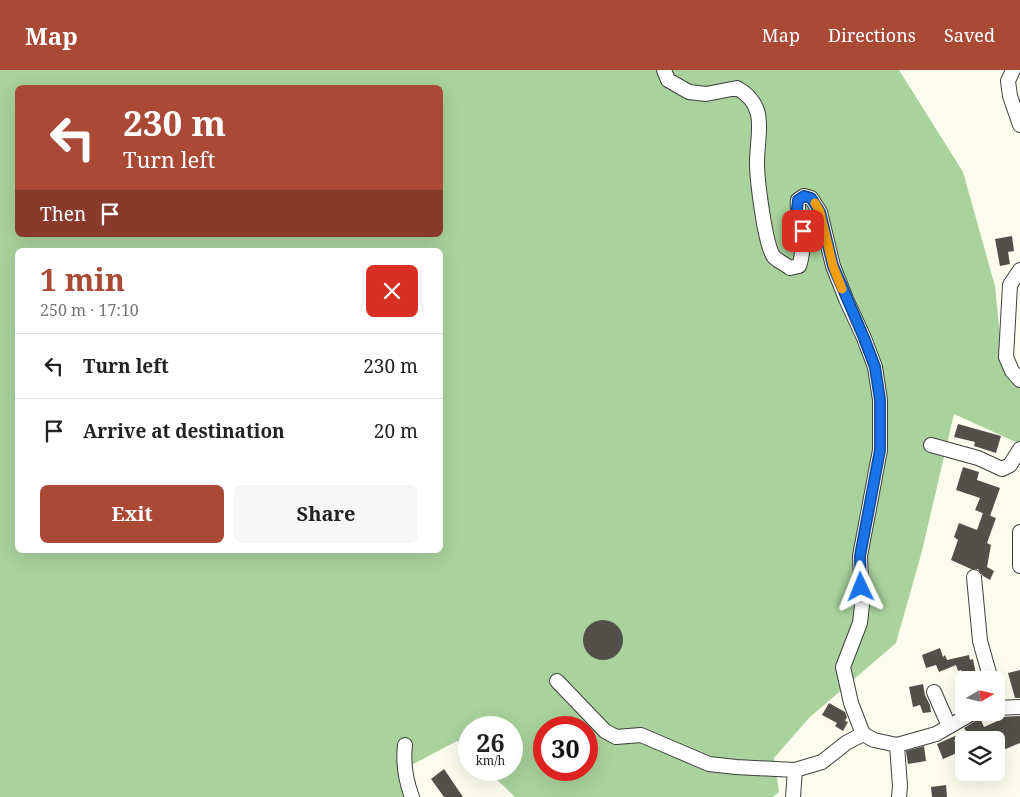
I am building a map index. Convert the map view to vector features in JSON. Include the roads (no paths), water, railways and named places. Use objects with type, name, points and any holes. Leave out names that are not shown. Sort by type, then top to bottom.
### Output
[{"type":"street","points":[[664,70],[668,80],[689,92],[706,94],[737,88],[748,94],[757,108],[760,125],[757,163],[766,235],[774,256],[790,268],[799,266],[802,258],[803,231],[797,209],[798,200],[804,196],[811,198],[820,212],[833,266],[875,367],[880,400],[880,450],[860,556],[862,605],[860,623],[843,667],[851,703],[863,734],[874,740],[897,744],[936,734],[959,721]]},
{"type":"street","points":[[1013,70],[1008,82],[1010,96],[1020,125]]},
{"type":"street","points":[[1020,270],[1010,285],[1006,356],[1012,371],[1020,380]]},
{"type":"street","points":[[931,445],[978,458],[1002,469],[1010,465],[1020,449]]},
{"type":"street","points":[[1020,532],[1020,566]]},
{"type":"street","points":[[974,577],[980,641],[988,671]]},
{"type":"street","points":[[557,681],[605,731],[616,737],[640,735],[709,764],[795,770],[822,762],[846,743],[863,734]]},
{"type":"street","points":[[934,692],[950,726]]},
{"type":"street","points":[[1005,705],[1020,707]]},
{"type":"street","points":[[897,744],[899,797]]},
{"type":"street","points":[[405,745],[404,758],[412,797]]},
{"type":"street","points":[[793,797],[795,770]]}]
